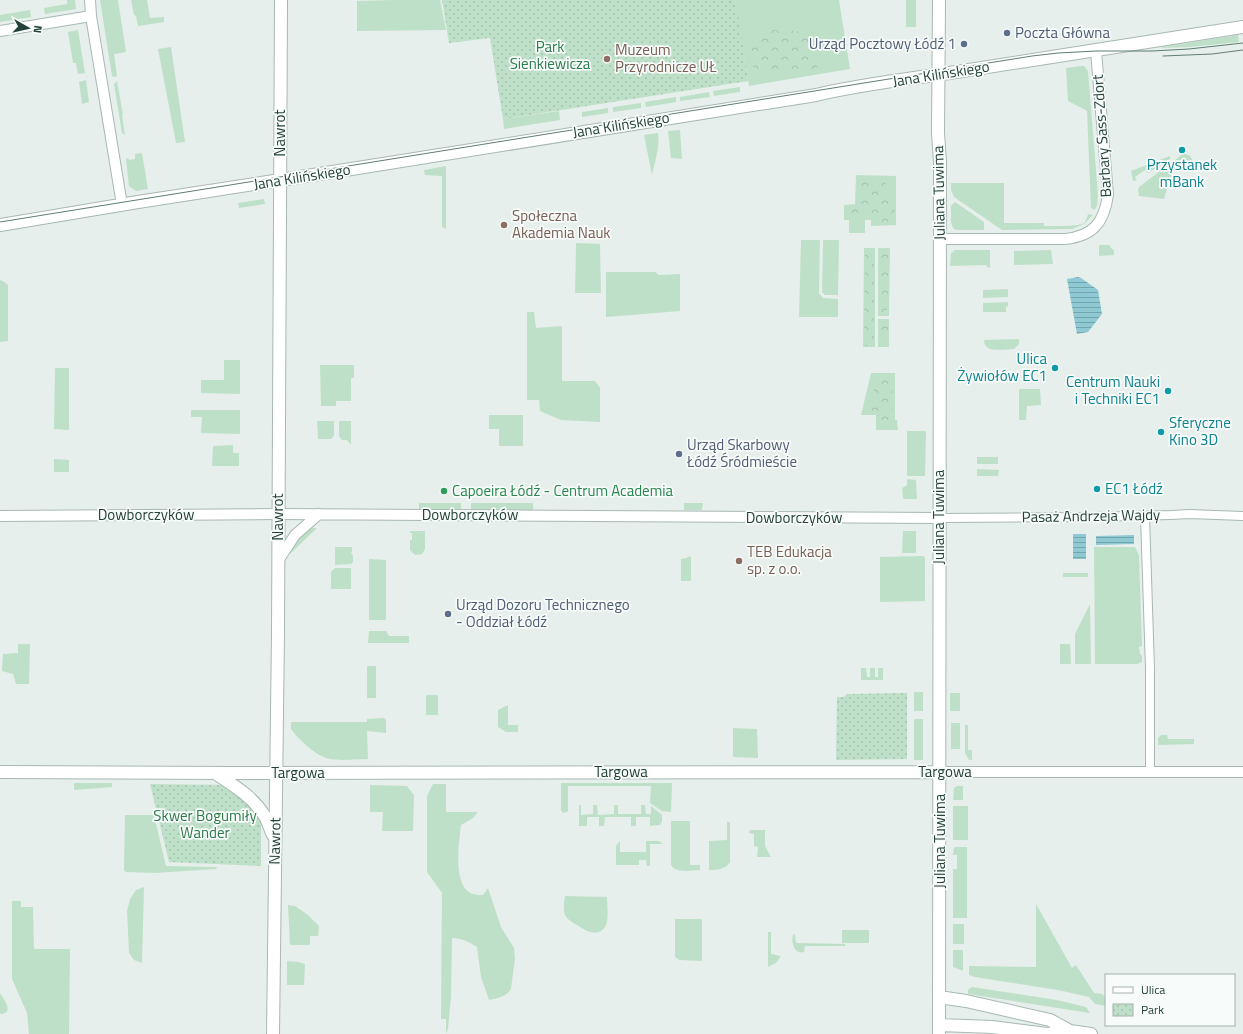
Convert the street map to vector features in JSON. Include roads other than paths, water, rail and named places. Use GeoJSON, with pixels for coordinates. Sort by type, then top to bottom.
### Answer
{"type":"FeatureCollection","features":[{"type":"Feature","properties":{"kind":"street"},"geometry":{"type":"LineString","coordinates":[[90,0],[91,16],[122,205]]}},
{"type":"Feature","properties":{"kind":"street","name":"Nawrot"},"geometry":{"type":"LineString","coordinates":[[273,1034],[277,773],[281,0]]}},
{"type":"Feature","properties":{"kind":"street","name":"Juliana Tuwima"},"geometry":{"type":"LineString","coordinates":[[939,0],[939,1029]]}},
{"type":"Feature","properties":{"kind":"street"},"geometry":{"type":"LineString","coordinates":[[0,31],[91,16]]}},
{"type":"Feature","properties":{"kind":"street","name":"Jana Kilińskiego"},"geometry":{"type":"LineString","coordinates":[[0,225],[816,95],[850,88],[1243,27]]}},
{"type":"Feature","properties":{"kind":"street","name":"Barbary Sass-Zdort"},"geometry":{"type":"LineString","coordinates":[[940,239],[1065,239],[1084,235],[1096,226],[1104,212],[1108,195],[1096,50]]}},
{"type":"Feature","properties":{"kind":"street"},"geometry":{"type":"LineString","coordinates":[[278,561],[295,535],[319,514]]}},
{"type":"Feature","properties":{"kind":"street","name":"Dowborczyków"},"geometry":{"type":"LineString","coordinates":[[0,516],[319,514],[939,518]]}},
{"type":"Feature","properties":{"kind":"street","name":"Pasaż Andrzeja Wajdy"},"geometry":{"type":"LineString","coordinates":[[939,518],[1145,516],[1189,514],[1243,516]]}},
{"type":"Feature","properties":{"kind":"street"},"geometry":{"type":"LineString","coordinates":[[1145,516],[1150,669],[1150,772]]}},
{"type":"Feature","properties":{"kind":"street","name":"Targowa"},"geometry":{"type":"LineString","coordinates":[[0,772],[1243,772]]}},
{"type":"Feature","properties":{"kind":"street"},"geometry":{"type":"LineString","coordinates":[[214,772],[237,787],[250,798],[264,816],[275,840]]}},
{"type":"Feature","properties":{"kind":"street"},"geometry":{"type":"LineString","coordinates":[[939,997],[966,1001],[1050,1020],[1070,1031]]}},
{"type":"Feature","properties":{"kind":"street"},"geometry":{"type":"LineString","coordinates":[[939,1029],[992,1027],[1047,1034],[1070,1031],[1091,1034]]}},
{"type":"Feature","properties":{"kind":"water"},"geometry":{"type":"Polygon","coordinates":[[[1078,277],[1098,290],[1102,314],[1088,332],[1077,334],[1067,279],[1078,277]]]}},
{"type":"Feature","properties":{"kind":"water"},"geometry":{"type":"Polygon","coordinates":[[[1073,534],[1086,534],[1086,559],[1073,559],[1073,534]]]}},
{"type":"Feature","properties":{"kind":"water"},"geometry":{"type":"Polygon","coordinates":[[[1134,535],[1134,544],[1096,545],[1096,536],[1134,535]]]}},
{"type":"Feature","properties":{"kind":"tram line"},"geometry":{"type":"LineString","coordinates":[[0,222],[1032,56],[1096,51],[1152,51],[1189,49],[1243,43]]}},
{"type":"Feature","properties":{"kind":"tram line"},"geometry":{"type":"LineString","coordinates":[[1163,56],[1212,54],[1243,50]]}},
{"type":"Feature","properties":{"kind":"place","name":"Poczta Główna"},"geometry":{"type":"Point","coordinates":[1007,33]}},
{"type":"Feature","properties":{"kind":"place","name":"Urząd Pocztowy Łódź 1"},"geometry":{"type":"Point","coordinates":[964,44]}},
{"type":"Feature","properties":{"kind":"place","name":"Muzeum Przyrodnicze UŁ"},"geometry":{"type":"Point","coordinates":[607,59]}},
{"type":"Feature","properties":{"kind":"place","name":"Przystanek mBank"},"geometry":{"type":"Point","coordinates":[1182,150]}},
{"type":"Feature","properties":{"kind":"place","name":"Społeczna Akademia Nauk"},"geometry":{"type":"Point","coordinates":[504,225]}},
{"type":"Feature","properties":{"kind":"place","name":"Ulica Żywiołów EC1"},"geometry":{"type":"Point","coordinates":[1055,368]}},
{"type":"Feature","properties":{"kind":"place","name":"Centrum Nauki i Techniki EC1"},"geometry":{"type":"Point","coordinates":[1168,391]}},
{"type":"Feature","properties":{"kind":"place","name":"Sferyczne Kino 3D"},"geometry":{"type":"Point","coordinates":[1161,432]}},
{"type":"Feature","properties":{"kind":"place","name":"Urząd Skarbowy Łódź Śródmieście"},"geometry":{"type":"Point","coordinates":[679,454]}},
{"type":"Feature","properties":{"kind":"place","name":"EC1 Łódź"},"geometry":{"type":"Point","coordinates":[1097,489]}},
{"type":"Feature","properties":{"kind":"place","name":"Capoeira Łódź - Centrum Academia"},"geometry":{"type":"Point","coordinates":[444,491]}},
{"type":"Feature","properties":{"kind":"place","name":"TEB Edukacja sp. z o.o."},"geometry":{"type":"Point","coordinates":[739,561]}},
{"type":"Feature","properties":{"kind":"place","name":"Urząd Dozoru Technicznego - Oddział Łódź"},"geometry":{"type":"Point","coordinates":[448,614]}},
{"type":"Feature","properties":{"kind":"park label","name":"Park Sienkiewicza"},"geometry":{"type":"Point","coordinates":[550,56]}},
{"type":"Feature","properties":{"kind":"park label","name":"Skwer Bogumiły Wander"},"geometry":{"type":"Point","coordinates":[205,824]}}]}
